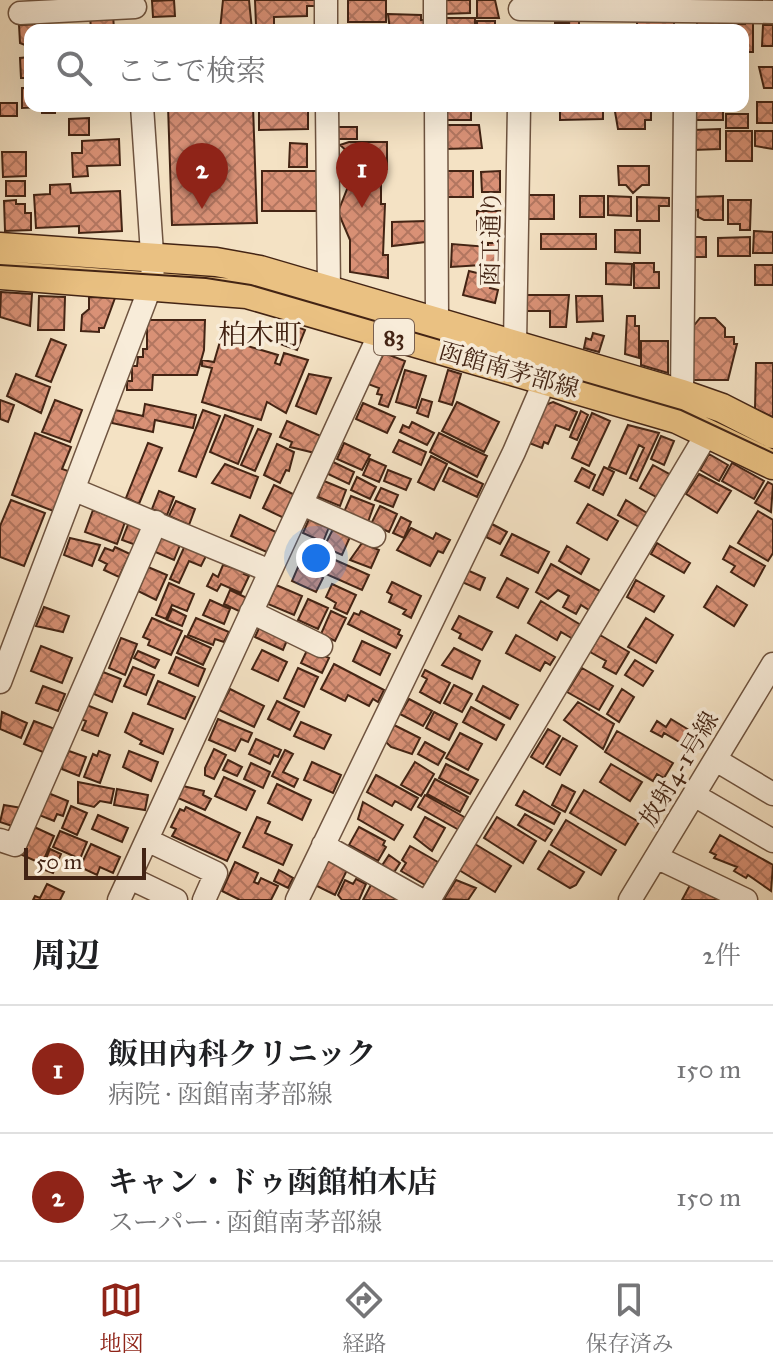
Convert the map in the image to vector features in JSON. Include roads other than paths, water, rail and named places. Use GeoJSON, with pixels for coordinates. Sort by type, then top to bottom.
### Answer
{"type":"FeatureCollection","features":[{"type":"Feature","properties":{"kind":"main road","name":"函館南茅部線"},"geometry":{"type":"LineString","coordinates":[[2,253],[151,271],[247,294],[380,333],[512,357],[682,394],[722,408],[773,434]]}},
{"type":"Feature","properties":{"kind":"main road","name":"函館南茅部線"},"geometry":{"type":"LineString","coordinates":[[0,275],[239,265],[437,322],[512,357],[542,380],[708,432],[773,465]]}},
{"type":"Feature","properties":{"kind":"street"},"geometry":{"type":"LineString","coordinates":[[326,0],[326,24]]}},
{"type":"Feature","properties":{"kind":"street"},"geometry":{"type":"LineString","coordinates":[[435,0],[435,24]]}},
{"type":"Feature","properties":{"kind":"street"},"geometry":{"type":"LineString","coordinates":[[20,13],[54,21],[135,4],[136,24]]}},
{"type":"Feature","properties":{"kind":"street"},"geometry":{"type":"LineString","coordinates":[[520,13],[773,12]]}},
{"type":"Feature","properties":{"kind":"street"},"geometry":{"type":"LineString","coordinates":[[0,682],[75,490],[151,271],[142,112]]}},
{"type":"Feature","properties":{"kind":"street"},"geometry":{"type":"LineString","coordinates":[[327,112],[329,291]]}},
{"type":"Feature","properties":{"kind":"street"},"geometry":{"type":"LineString","coordinates":[[436,112],[437,322]]}},
{"type":"Feature","properties":{"kind":"street","name":"函工通り"},"geometry":{"type":"LineString","coordinates":[[512,357],[519,112]]}},
{"type":"Feature","properties":{"kind":"street"},"geometry":{"type":"LineString","coordinates":[[682,394],[685,112]]}},
{"type":"Feature","properties":{"kind":"street"},"geometry":{"type":"LineString","coordinates":[[119,900],[380,333]]}},
{"type":"Feature","properties":{"kind":"street"},"geometry":{"type":"LineString","coordinates":[[297,900],[514,452],[542,380]]}},
{"type":"Feature","properties":{"kind":"street"},"geometry":{"type":"LineString","coordinates":[[429,900],[708,432]]}},
{"type":"Feature","properties":{"kind":"street"},"geometry":{"type":"LineString","coordinates":[[75,490],[270,571]]}},
{"type":"Feature","properties":{"kind":"street"},"geometry":{"type":"LineString","coordinates":[[302,504],[374,536]]}},
{"type":"Feature","properties":{"kind":"street"},"geometry":{"type":"LineString","coordinates":[[0,840],[15,845],[156,522]]}},
{"type":"Feature","properties":{"kind":"street"},"geometry":{"type":"LineString","coordinates":[[251,612],[321,646]]}},
{"type":"Feature","properties":{"kind":"street","name":"放射4-1号線"},"geometry":{"type":"LineString","coordinates":[[630,900],[773,664]]}},
{"type":"Feature","properties":{"kind":"street"},"geometry":{"type":"LineString","coordinates":[[716,760],[773,794]]}},
{"type":"Feature","properties":{"kind":"street"},"geometry":{"type":"LineString","coordinates":[[694,795],[773,841]]}},
{"type":"Feature","properties":{"kind":"street"},"geometry":{"type":"LineString","coordinates":[[147,840],[216,873],[204,900]]}},
{"type":"Feature","properties":{"kind":"street"},"geometry":{"type":"LineString","coordinates":[[323,845],[421,900]]}},
{"type":"Feature","properties":{"kind":"street"},"geometry":{"type":"LineString","coordinates":[[656,857],[746,900]]}},
{"type":"Feature","properties":{"kind":"street"},"geometry":{"type":"LineString","coordinates":[[130,878],[176,900]]}},
{"type":"Feature","properties":{"kind":"tram line"},"geometry":{"type":"LineString","coordinates":[[0,265],[206,278],[251,285],[681,410],[773,453]]}},
{"type":"Feature","properties":{"kind":"place","name":"飯田內科クリニック"},"geometry":{"type":"Point","coordinates":[362,208]}},
{"type":"Feature","properties":{"kind":"place","name":"キャン・ドゥ函館柏木店"},"geometry":{"type":"Point","coordinates":[202,209]}},
{"type":"Feature","properties":{"kind":"district","name":"柏木町"},"geometry":{"type":"Point","coordinates":[260,334]}}]}
